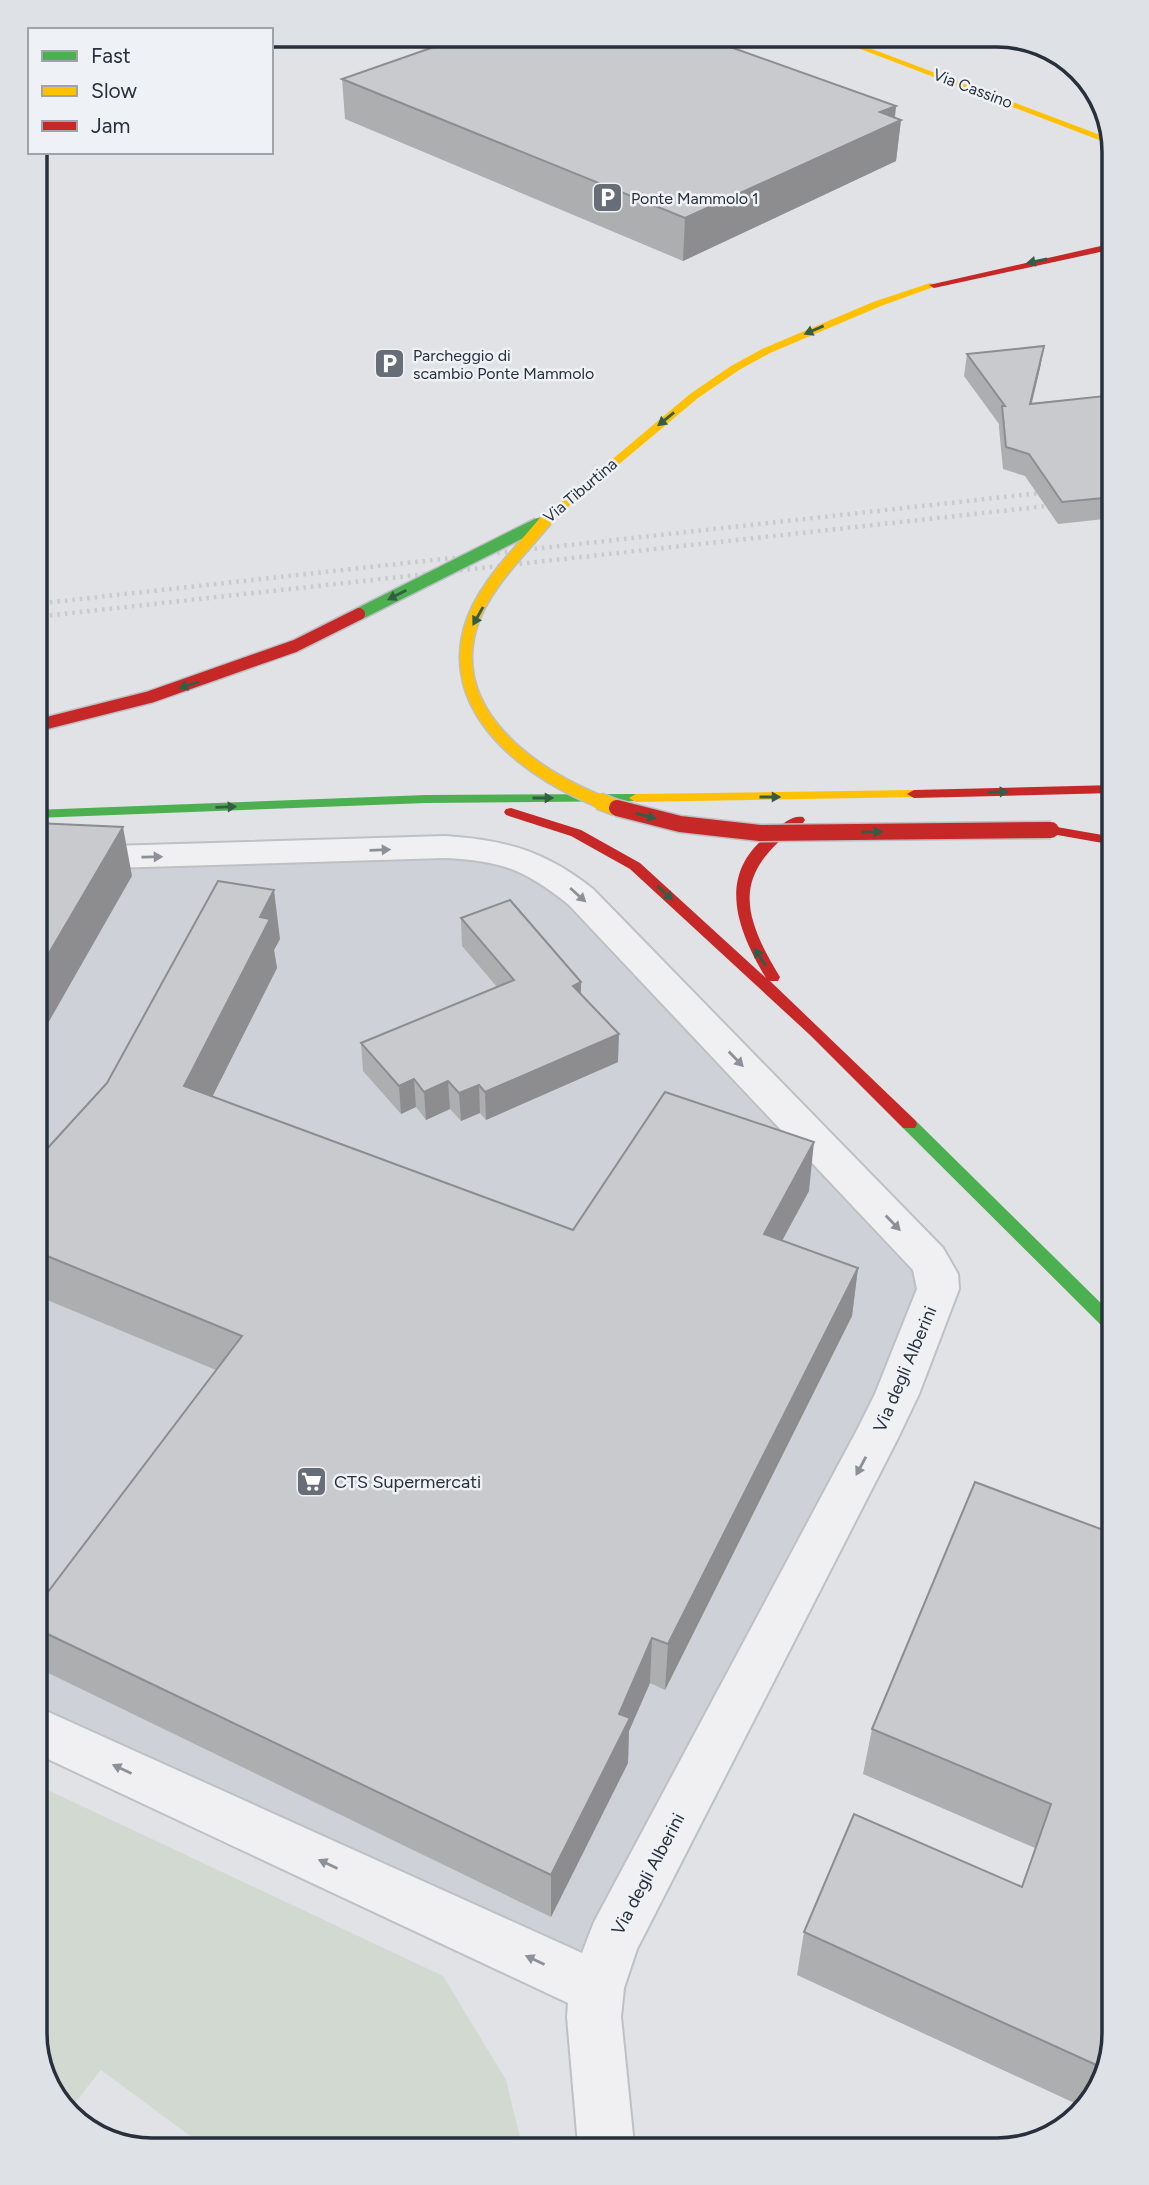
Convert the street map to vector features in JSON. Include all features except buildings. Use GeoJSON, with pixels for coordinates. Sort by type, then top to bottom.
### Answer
{"type":"FeatureCollection","features":[{"type":"Feature","properties":{"kind":"main road","name":"Via Cassino"},"geometry":{"type":"LineString","coordinates":[[860,47],[1101,138]]}},
{"type":"Feature","properties":{"kind":"main road","name":"Via Tiburtina"},"geometry":{"type":"LineString","coordinates":[[47,723],[150,697],[295,646],[546,520],[694,396],[750,359],[806,333],[905,294],[981,273],[1102,247]]}},
{"type":"Feature","properties":{"kind":"main road"},"geometry":{"type":"LineString","coordinates":[[546,520],[470,628],[466,658],[470,686],[488,723],[499,737],[533,766],[560,783],[627,811],[719,831],[760,833],[1102,829]]}},
{"type":"Feature","properties":{"kind":"main road"},"geometry":{"type":"LineString","coordinates":[[47,814],[426,799],[1102,789]]}},
{"type":"Feature","properties":{"kind":"main road"},"geometry":{"type":"LineString","coordinates":[[815,1031],[754,950],[744,927],[741,909],[748,869],[759,851],[782,828],[820,812],[904,794]]}},
{"type":"Feature","properties":{"kind":"main road"},"geometry":{"type":"LineString","coordinates":[[426,799],[543,819],[569,827],[608,846],[635,866],[815,1031],[1102,1314]]}},
{"type":"Feature","properties":{"kind":"main road"},"geometry":{"type":"LineString","coordinates":[[1051,830],[1102,839]]}},
{"type":"Feature","properties":{"kind":"street","name":"Via degli Alberini"},"geometry":{"type":"LineString","coordinates":[[49,859],[445,847],[483,849],[521,858],[552,873],[581,897],[928,1259],[937,1274],[938,1289],[910,1363],[876,1438],[613,1940],[597,1988],[594,2017],[605,2138]]}},
{"type":"Feature","properties":{"kind":"street"},"geometry":{"type":"LineString","coordinates":[[47,1735],[597,1988]]}},
{"type":"Feature","properties":{"kind":"shaded area"},"geometry":{"type":"Polygon","coordinates":[[[445,847],[537,864],[937,1274],[604,1963],[47,1734],[47,859],[445,847]]]}},
{"type":"Feature","properties":{"kind":"shaded area"},"geometry":{"type":"Polygon","coordinates":[[[47,1790],[443,1976],[506,2080],[520,2138],[193,2138],[101,2070],[75,2103],[61,2085],[49,2053],[47,1790]]]}},
{"type":"Feature","properties":{"kind":"railway"},"geometry":{"type":"LineString","coordinates":[[47,603],[1058,491]]}},
{"type":"Feature","properties":{"kind":"railway"},"geometry":{"type":"LineString","coordinates":[[47,616],[1065,504]]}},
{"type":"Feature","properties":{"kind":"traffic: fast"},"geometry":{"type":"LineString","coordinates":[[359,614],[538,524]]}},
{"type":"Feature","properties":{"kind":"traffic: fast"},"geometry":{"type":"LineString","coordinates":[[47,814],[426,799],[636,798]]}},
{"type":"Feature","properties":{"kind":"traffic: fast"},"geometry":{"type":"LineString","coordinates":[[909,1124],[1102,1315]]}},
{"type":"Feature","properties":{"kind":"traffic: slow"},"geometry":{"type":"LineString","coordinates":[[860,47],[1101,138]]}},
{"type":"Feature","properties":{"kind":"traffic: slow"},"geometry":{"type":"LineString","coordinates":[[546,520],[694,396],[735,368],[766,351],[877,304],[934,285]]}},
{"type":"Feature","properties":{"kind":"traffic: slow"},"geometry":{"type":"LineString","coordinates":[[546,520],[504,572],[476,614],[470,629],[465,661],[471,691],[485,719],[506,743],[532,765],[590,798],[617,808]]}},
{"type":"Feature","properties":{"kind":"traffic: slow"},"geometry":{"type":"LineString","coordinates":[[636,798],[914,794]]}},
{"type":"Feature","properties":{"kind":"traffic: jam"},"geometry":{"type":"LineString","coordinates":[[934,285],[1102,249]]}},
{"type":"Feature","properties":{"kind":"traffic: jam"},"geometry":{"type":"LineString","coordinates":[[47,723],[150,697],[295,646],[359,614]]}},
{"type":"Feature","properties":{"kind":"traffic: jam"},"geometry":{"type":"LineString","coordinates":[[914,794],[1102,789]]}},
{"type":"Feature","properties":{"kind":"traffic: jam"},"geometry":{"type":"LineString","coordinates":[[617,808],[680,824],[760,833],[1051,830]]}},
{"type":"Feature","properties":{"kind":"traffic: jam"},"geometry":{"type":"LineString","coordinates":[[511,812],[576,833],[635,866],[815,1031],[909,1124]]}},
{"type":"Feature","properties":{"kind":"traffic: jam"},"geometry":{"type":"LineString","coordinates":[[773,977],[749,932],[743,911],[742,891],[747,872],[758,854],[774,836],[798,820]]}},
{"type":"Feature","properties":{"kind":"traffic: jam"},"geometry":{"type":"LineString","coordinates":[[1051,830],[1102,839]]}},
{"type":"Feature","properties":{"kind":"place","name":"Ponte Mammolo 1"},"geometry":{"type":"Point","coordinates":[608,198]}},
{"type":"Feature","properties":{"kind":"place","name":"Parcheggio di scambio Ponte Mammolo"},"geometry":{"type":"Point","coordinates":[390,364]}},
{"type":"Feature","properties":{"kind":"place","name":"CTS Supermercati"},"geometry":{"type":"Point","coordinates":[311,1482]}}]}
